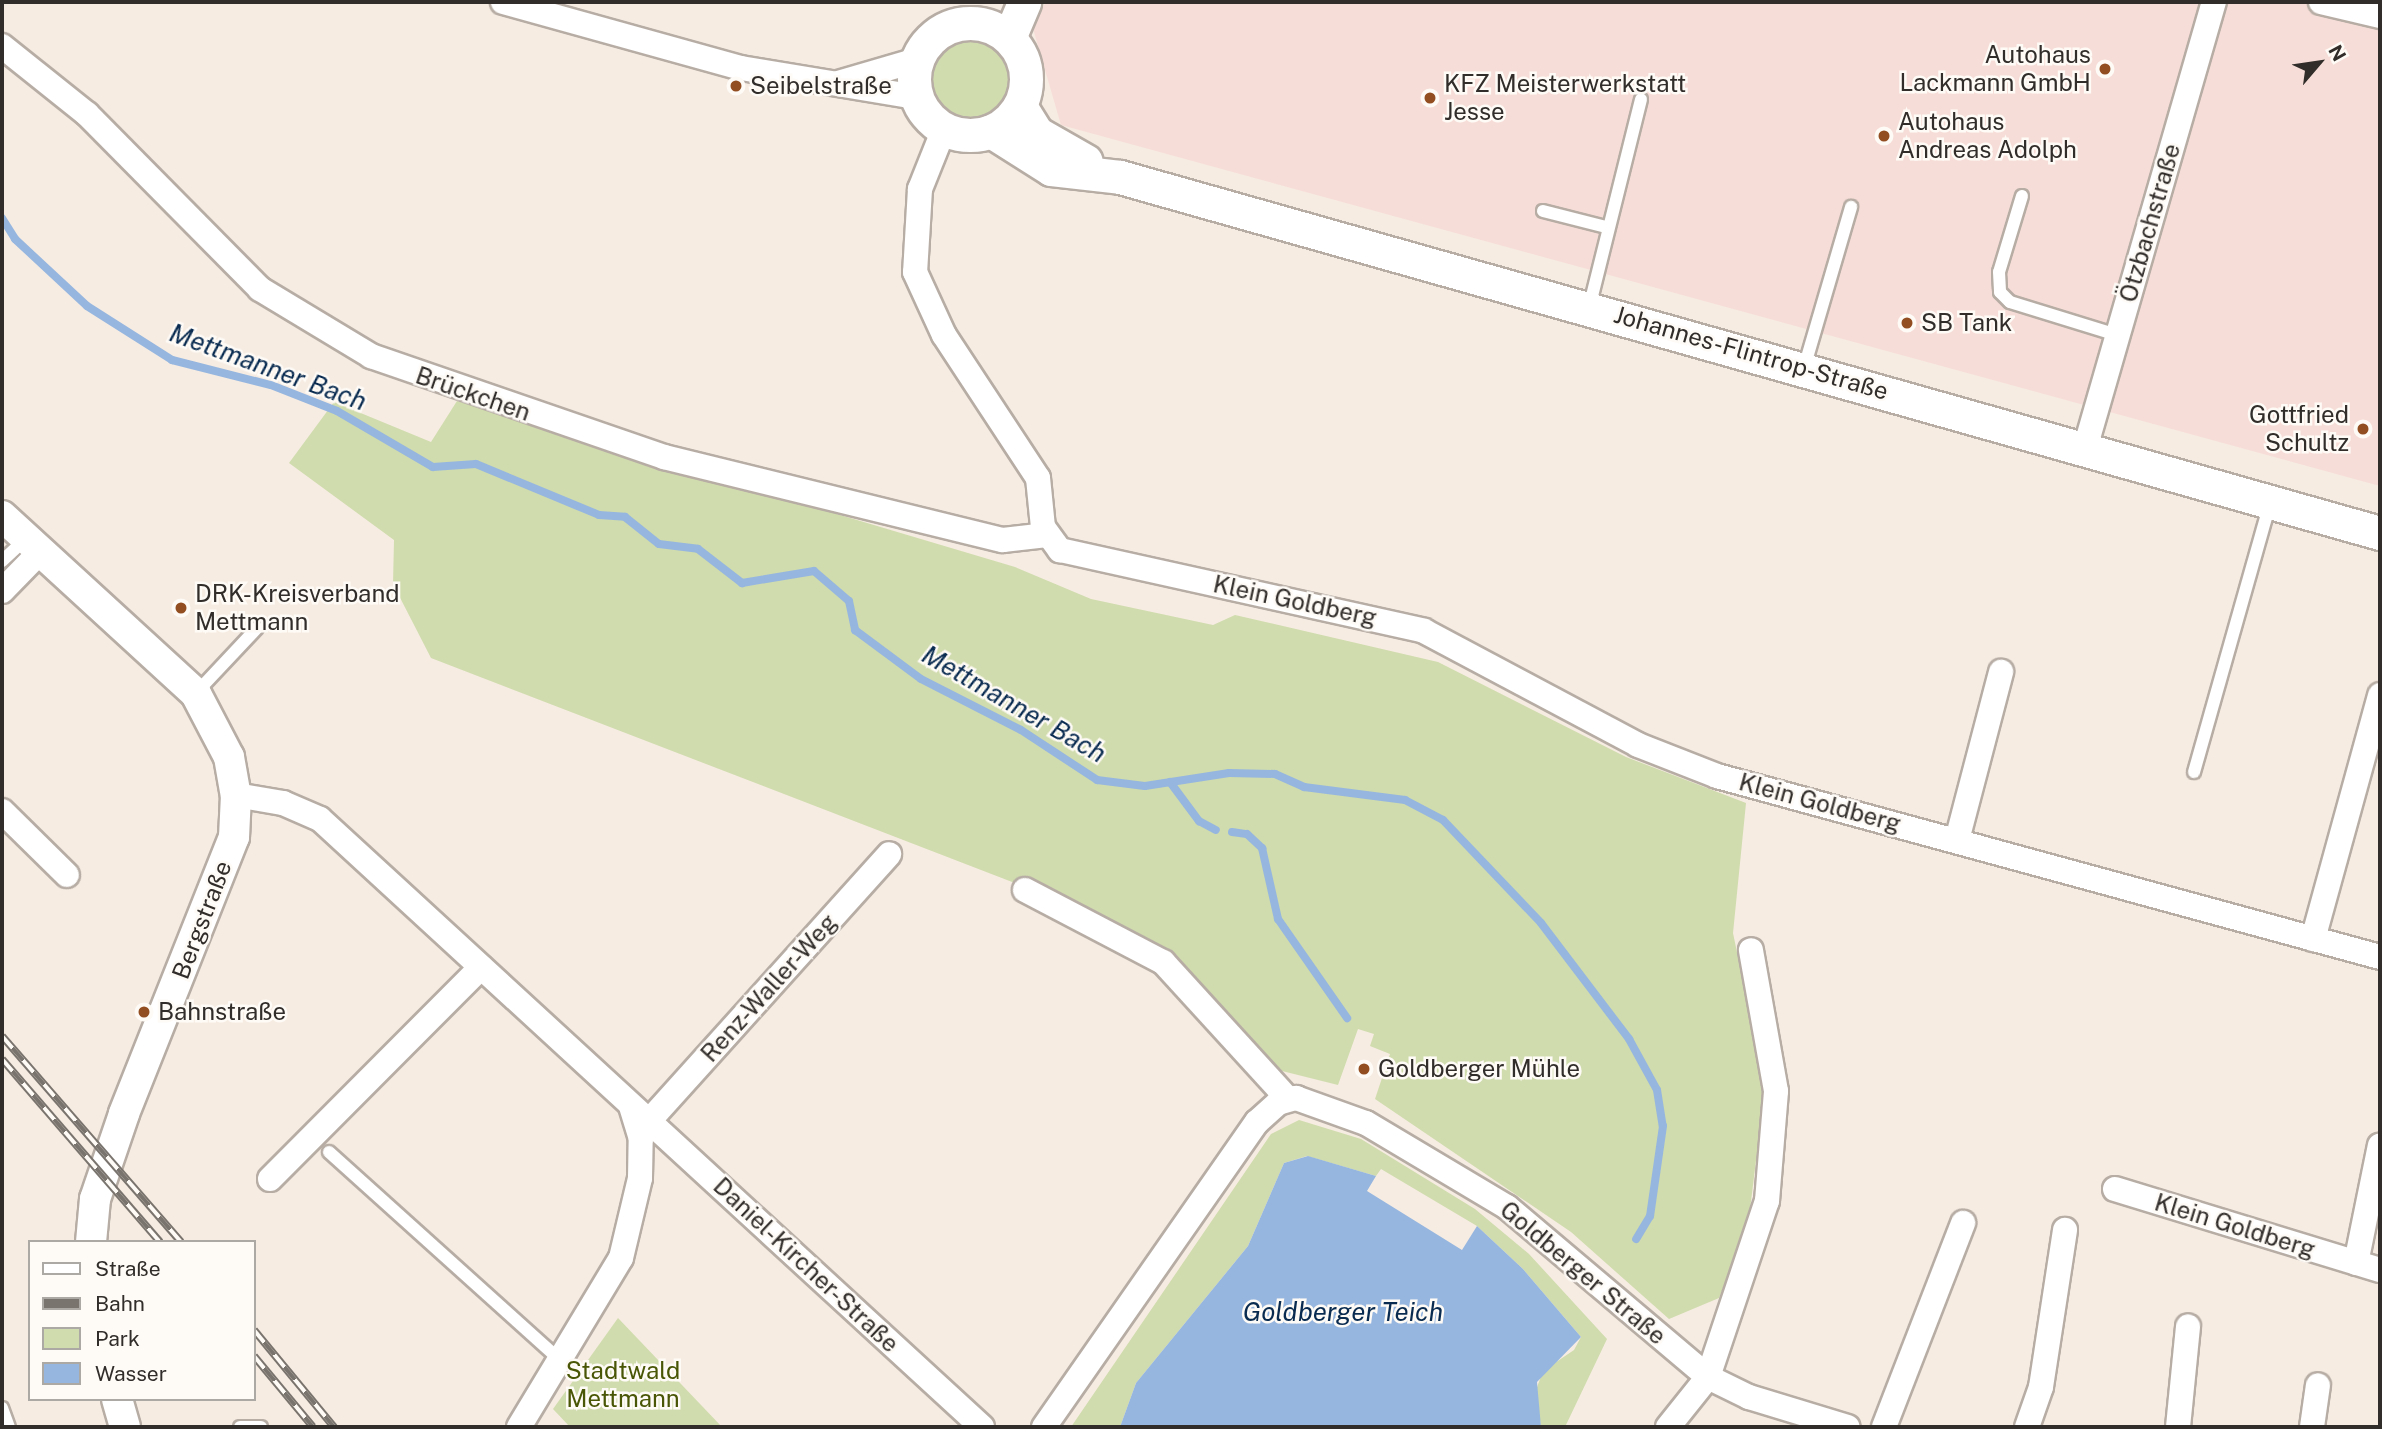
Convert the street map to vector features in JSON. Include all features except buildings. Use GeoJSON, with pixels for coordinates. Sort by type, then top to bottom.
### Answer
{"type":"FeatureCollection","features":[{"type":"Feature","properties":{"kind":"main road"},"geometry":{"type":"LineString","coordinates":[[1009,38],[1024,2]]}},
{"type":"Feature","properties":{"kind":"main road"},"geometry":{"type":"LineString","coordinates":[[984,13],[1009,38],[1026,79],[1020,106],[990,131],[966,135],[944,129],[917,97],[917,60],[947,28],[984,13]]}},
{"type":"Feature","properties":{"kind":"main road","name":"Johannes-Flintrop-Straße"},"geometry":{"type":"LineString","coordinates":[[1020,106],[1052,145],[1120,177]]}},
{"type":"Feature","properties":{"kind":"main road","name":"Johannes-Flintrop-Straße"},"geometry":{"type":"LineString","coordinates":[[990,131],[1051,169],[1120,177],[1804,369],[2086,445],[2380,533]]}},
{"type":"Feature","properties":{"kind":"street"},"geometry":{"type":"LineString","coordinates":[[503,2],[547,8],[741,68],[838,83],[881,96],[917,97]]}},
{"type":"Feature","properties":{"kind":"street","name":"Ötzbachstraße"},"geometry":{"type":"LineString","coordinates":[[2086,445],[2214,2]]}},
{"type":"Feature","properties":{"kind":"street"},"geometry":{"type":"LineString","coordinates":[[2321,2],[2380,16]]}},
{"type":"Feature","properties":{"kind":"street","name":"Brückchen"},"geometry":{"type":"LineString","coordinates":[[2,46],[87,114],[260,289],[371,356],[664,457],[1003,540],[1046,535]]}},
{"type":"Feature","properties":{"kind":"street"},"geometry":{"type":"LineString","coordinates":[[838,83],[917,60]]}},
{"type":"Feature","properties":{"kind":"street"},"geometry":{"type":"LineString","coordinates":[[944,129],[920,189],[915,272],[944,335],[1038,478],[1046,535]]}},
{"type":"Feature","properties":{"kind":"street"},"geometry":{"type":"LineString","coordinates":[[2,516],[196,694],[229,757],[236,795],[283,803],[320,819],[629,1104],[641,1139],[634,1216],[621,1258],[561,1362],[519,1427]]}},
{"type":"Feature","properties":{"kind":"street","name":"Klein Goldberg"},"geometry":{"type":"LineString","coordinates":[[1046,535],[1082,558],[1424,631],[1667,758],[2380,957]]}},
{"type":"Feature","properties":{"kind":"street"},"geometry":{"type":"LineString","coordinates":[[2,591],[33,546]]}},
{"type":"Feature","properties":{"kind":"street"},"geometry":{"type":"LineString","coordinates":[[1957,840],[2001,672]]}},
{"type":"Feature","properties":{"kind":"street"},"geometry":{"type":"LineString","coordinates":[[2313,939],[2380,695]]}},
{"type":"Feature","properties":{"kind":"street","name":"Bergstraße"},"geometry":{"type":"LineString","coordinates":[[91,1240],[95,1199],[124,1114],[234,837],[236,795]]}},
{"type":"Feature","properties":{"kind":"street"},"geometry":{"type":"LineString","coordinates":[[2,811],[68,875]]}},
{"type":"Feature","properties":{"kind":"street","name":"Renz-Waller-Weg"},"geometry":{"type":"LineString","coordinates":[[649,1121],[890,854]]}},
{"type":"Feature","properties":{"kind":"street"},"geometry":{"type":"LineString","coordinates":[[1025,890],[1163,962],[1288,1099],[1257,1122],[1044,1427]]}},
{"type":"Feature","properties":{"kind":"street"},"geometry":{"type":"LineString","coordinates":[[1668,1427],[1708,1377],[1759,1236],[1776,1133],[1772,1049],[1751,950]]}},
{"type":"Feature","properties":{"kind":"street"},"geometry":{"type":"LineString","coordinates":[[270,1180],[481,967]]}},
{"type":"Feature","properties":{"kind":"street","name":"Goldberger Straße"},"geometry":{"type":"LineString","coordinates":[[1288,1099],[1316,1102],[1366,1123],[1507,1207],[1708,1377],[1749,1397],[1848,1427]]}},
{"type":"Feature","properties":{"kind":"street","name":"Daniel-Kircher-Straße"},"geometry":{"type":"LineString","coordinates":[[629,1104],[982,1427]]}},
{"type":"Feature","properties":{"kind":"street"},"geometry":{"type":"LineString","coordinates":[[2356,1263],[2380,1145]]}},
{"type":"Feature","properties":{"kind":"street","name":"Klein Goldberg"},"geometry":{"type":"LineString","coordinates":[[2115,1189],[2380,1270]]}},
{"type":"Feature","properties":{"kind":"street"},"geometry":{"type":"LineString","coordinates":[[1884,1427],[1963,1223]]}},
{"type":"Feature","properties":{"kind":"street"},"geometry":{"type":"LineString","coordinates":[[2027,1427],[2041,1387],[2065,1230]]}},
{"type":"Feature","properties":{"kind":"street"},"geometry":{"type":"LineString","coordinates":[[2178,1427],[2188,1326]]}},
{"type":"Feature","properties":{"kind":"street"},"geometry":{"type":"LineString","coordinates":[[2312,1427],[2318,1385]]}},
{"type":"Feature","properties":{"kind":"street"},"geometry":{"type":"LineString","coordinates":[[118,1401],[125,1427]]}},
{"type":"Feature","properties":{"kind":"lane"},"geometry":{"type":"LineString","coordinates":[[1589,308],[1606,227],[1641,99]]}},
{"type":"Feature","properties":{"kind":"lane"},"geometry":{"type":"LineString","coordinates":[[2022,196],[1998,272],[2000,292],[2010,302],[2118,335]]}},
{"type":"Feature","properties":{"kind":"lane"},"geometry":{"type":"LineString","coordinates":[[1804,369],[1851,207]]}},
{"type":"Feature","properties":{"kind":"lane"},"geometry":{"type":"LineString","coordinates":[[1544,211],[1606,227]]}},
{"type":"Feature","properties":{"kind":"lane"},"geometry":{"type":"LineString","coordinates":[[2194,772],[2270,500]]}},
{"type":"Feature","properties":{"kind":"lane"},"geometry":{"type":"LineString","coordinates":[[2,561],[33,546]]}},
{"type":"Feature","properties":{"kind":"lane"},"geometry":{"type":"LineString","coordinates":[[196,694],[257,628]]}},
{"type":"Feature","properties":{"kind":"lane"},"geometry":{"type":"LineString","coordinates":[[329,1152],[561,1362]]}},
{"type":"Feature","properties":{"kind":"lane"},"geometry":{"type":"LineString","coordinates":[[2,1408],[9,1427]]}},
{"type":"Feature","properties":{"kind":"lane"},"geometry":{"type":"LineString","coordinates":[[240,1427],[261,1427]]}},
{"type":"Feature","properties":{"kind":"shaded area"},"geometry":{"type":"Polygon","coordinates":[[[1046,2],[2380,2],[2380,486],[1061,125],[1032,25],[1046,2]]]}},
{"type":"Feature","properties":{"kind":"green space"},"geometry":{"type":"Polygon","coordinates":[[[962,36],[978,36],[1001,48],[1010,62],[1013,79],[1010,96],[1001,110],[978,122],[962,122],[946,115],[934,103],[927,87],[927,71],[934,55],[946,43],[962,36]]]}},
{"type":"Feature","properties":{"kind":"green space"},"geometry":{"type":"Polygon","coordinates":[[[457,401],[1015,567],[1091,599],[1213,625],[1235,615],[1438,662],[1626,757],[1746,803],[1733,933],[1765,1087],[1748,1226],[1719,1298],[1669,1319],[1571,1232],[1375,1099],[1390,1054],[1370,1046],[1374,1034],[1358,1029],[1338,1085],[1274,1069],[1158,949],[1116,922],[431,658],[393,584],[394,540],[289,463],[334,402],[431,442],[457,401]]]}},
{"type":"Feature","properties":{"kind":"green space"},"geometry":{"type":"Polygon","coordinates":[[[1299,1120],[1361,1139],[1475,1209],[1529,1254],[1607,1339],[1565,1427],[1541,1427],[1536,1390],[1543,1371],[1574,1350],[1581,1337],[1523,1269],[1477,1226],[1381,1169],[1376,1176],[1307,1156],[1284,1163],[1248,1246],[1136,1383],[1120,1427],[1071,1427],[1271,1134],[1299,1120]]]}},
{"type":"Feature","properties":{"kind":"green space","name":"Stadtwald Mettmann"},"geometry":{"type":"Polygon","coordinates":[[[618,1318],[722,1427],[570,1427],[553,1409],[618,1318]]]}},
{"type":"Feature","properties":{"kind":"water","name":"Goldberger Teich"},"geometry":{"type":"Polygon","coordinates":[[[1308,1156],[1376,1176],[1367,1191],[1462,1250],[1477,1226],[1523,1269],[1581,1337],[1537,1382],[1541,1427],[1120,1427],[1136,1383],[1248,1246],[1284,1163],[1308,1156]]]}},
{"type":"Feature","properties":{"kind":"waterway","name":"Mettmanner Bach"},"geometry":{"type":"LineString","coordinates":[[2,218],[15,239],[87,306],[172,360],[271,385],[337,411],[433,467],[476,464],[599,515],[625,517],[659,544],[698,549],[742,583],[814,571],[849,601],[855,630],[921,679],[1021,730],[1097,780],[1145,786],[1229,773],[1275,774],[1304,787],[1405,800],[1443,820],[1541,923],[1629,1039],[1657,1090],[1663,1126],[1650,1216],[1636,1239]]}},
{"type":"Feature","properties":{"kind":"waterway"},"geometry":{"type":"LineString","coordinates":[[1170,782],[1199,821],[1216,830]]}},
{"type":"Feature","properties":{"kind":"waterway"},"geometry":{"type":"LineString","coordinates":[[1232,832],[1247,834],[1262,848],[1278,919],[1347,1018]]}},
{"type":"Feature","properties":{"kind":"railway"},"geometry":{"type":"LineString","coordinates":[[2,1036],[179,1240]]}},
{"type":"Feature","properties":{"kind":"railway"},"geometry":{"type":"LineString","coordinates":[[2,1059],[158,1240]]}},
{"type":"Feature","properties":{"kind":"railway"},"geometry":{"type":"LineString","coordinates":[[256,1332],[334,1427]]}},
{"type":"Feature","properties":{"kind":"railway"},"geometry":{"type":"LineString","coordinates":[[256,1358],[313,1427]]}},
{"type":"Feature","properties":{"kind":"place","name":"Autohaus Lackmann GmbH"},"geometry":{"type":"Point","coordinates":[2105,69]}},
{"type":"Feature","properties":{"kind":"place","name":"Seibelstraße"},"geometry":{"type":"Point","coordinates":[736,86]}},
{"type":"Feature","properties":{"kind":"place","name":"KFZ Meisterwerkstatt Jesse"},"geometry":{"type":"Point","coordinates":[1430,98]}},
{"type":"Feature","properties":{"kind":"place","name":"Autohaus Andreas Adolph"},"geometry":{"type":"Point","coordinates":[1884,136]}},
{"type":"Feature","properties":{"kind":"place","name":"SB Tank"},"geometry":{"type":"Point","coordinates":[1907,323]}},
{"type":"Feature","properties":{"kind":"place","name":"Gottfried Schultz"},"geometry":{"type":"Point","coordinates":[2363,429]}},
{"type":"Feature","properties":{"kind":"place","name":"DRK-Kreisverband Mettmann"},"geometry":{"type":"Point","coordinates":[181,608]}},
{"type":"Feature","properties":{"kind":"place","name":"Bahnstraße"},"geometry":{"type":"Point","coordinates":[144,1012]}},
{"type":"Feature","properties":{"kind":"place","name":"Goldberger Mühle"},"geometry":{"type":"Point","coordinates":[1364,1069]}}]}
